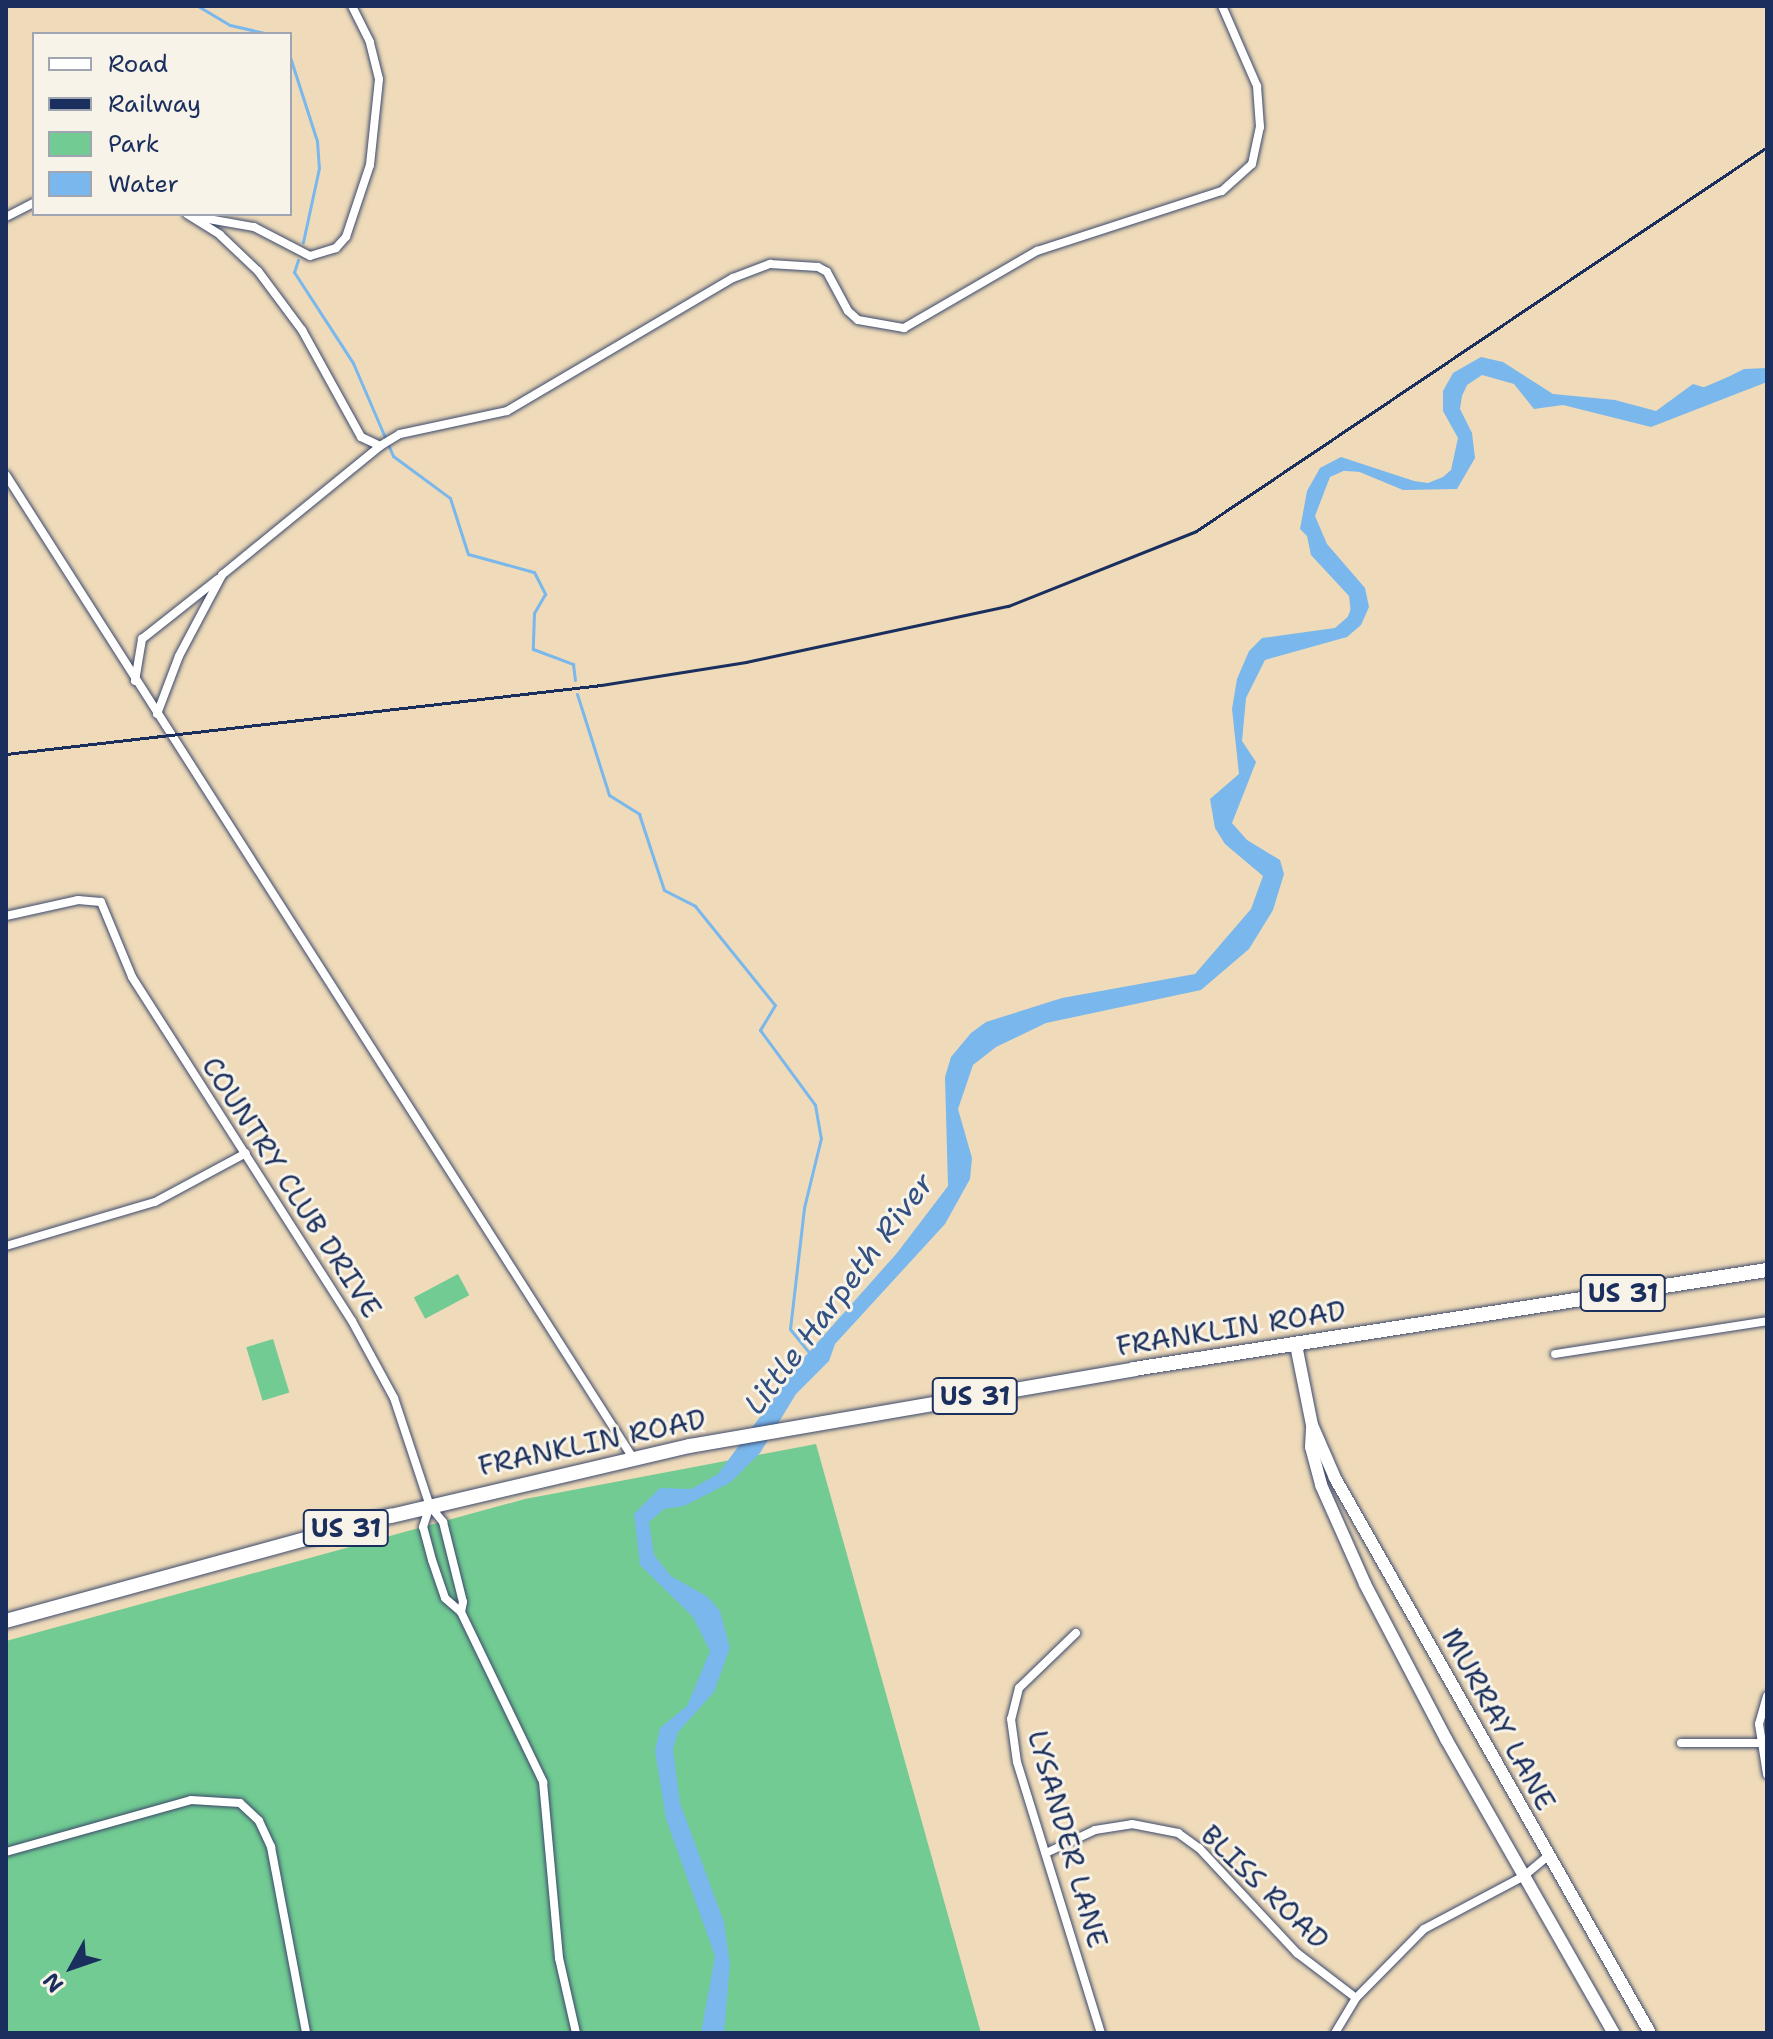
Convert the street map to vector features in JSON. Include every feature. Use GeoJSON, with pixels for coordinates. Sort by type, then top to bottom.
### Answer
{"type":"FeatureCollection","features":[{"type":"Feature","properties":{"kind":"main road","name":"FRANKLIN ROAD"},"geometry":{"type":"LineString","coordinates":[[6,1621],[430,1506],[690,1446],[1767,1270]]}},
{"type":"Feature","properties":{"kind":"main road","name":"MURRAY LANE"},"geometry":{"type":"LineString","coordinates":[[1296,1345],[1312,1425],[1335,1478],[1650,2033]]}},
{"type":"Feature","properties":{"kind":"main road","name":"MURRAY LANE"},"geometry":{"type":"LineString","coordinates":[[1312,1425],[1311,1447],[1337,1526],[1446,1739],[1614,2033]]}},
{"type":"Feature","properties":{"kind":"street"},"geometry":{"type":"LineString","coordinates":[[195,216],[254,227],[310,256],[336,248],[346,237],[370,165],[379,79],[370,42],[352,6]]}},
{"type":"Feature","properties":{"kind":"street"},"geometry":{"type":"LineString","coordinates":[[135,682],[142,639],[380,446],[400,434],[507,411],[733,278],[770,264],[818,267],[827,272],[848,311],[858,320],[904,328],[1037,251],[1222,191],[1252,164],[1260,127],[1257,86],[1222,6]]}},
{"type":"Feature","properties":{"kind":"street"},"geometry":{"type":"LineString","coordinates":[[6,217],[32,204]]}},
{"type":"Feature","properties":{"kind":"street"},"geometry":{"type":"LineString","coordinates":[[191,216],[258,271],[302,330],[361,437],[380,446]]}},
{"type":"Feature","properties":{"kind":"street"},"geometry":{"type":"LineString","coordinates":[[6,475],[135,682],[633,1458]]}},
{"type":"Feature","properties":{"kind":"street"},"geometry":{"type":"LineString","coordinates":[[157,714],[179,656],[222,575]]}},
{"type":"Feature","properties":{"kind":"street","name":"COUNTRY CLUB DRIVE"},"geometry":{"type":"LineString","coordinates":[[6,916],[98,900],[132,977],[372,1355],[402,1417],[430,1506],[443,1522],[463,1602],[461,1612]]}},
{"type":"Feature","properties":{"kind":"street"},"geometry":{"type":"LineString","coordinates":[[6,1246],[155,1202],[246,1153]]}},
{"type":"Feature","properties":{"kind":"street"},"geometry":{"type":"LineString","coordinates":[[1555,1354],[1767,1321]]}},
{"type":"Feature","properties":{"kind":"street","name":"COUNTRY CLUB DRIVE"},"geometry":{"type":"LineString","coordinates":[[430,1506],[423,1527],[445,1598],[461,1612],[543,1782],[559,1958],[576,2033]]}},
{"type":"Feature","properties":{"kind":"street","name":"LYSANDER LANE"},"geometry":{"type":"LineString","coordinates":[[1076,1633],[1019,1688],[1011,1719],[1017,1762],[1101,2033]]}},
{"type":"Feature","properties":{"kind":"street"},"geometry":{"type":"LineString","coordinates":[[1767,1696],[1759,1724],[1767,1774]]}},
{"type":"Feature","properties":{"kind":"street"},"geometry":{"type":"LineString","coordinates":[[1681,1743],[1761,1743]]}},
{"type":"Feature","properties":{"kind":"street"},"geometry":{"type":"LineString","coordinates":[[6,1852],[191,1800],[240,1803],[259,1821],[271,1847],[306,2033]]}},
{"type":"Feature","properties":{"kind":"street","name":"BLISS ROAD"},"geometry":{"type":"LineString","coordinates":[[1046,1853],[1095,1830],[1132,1824],[1178,1833],[1199,1848],[1297,1953],[1356,1998]]}},
{"type":"Feature","properties":{"kind":"street"},"geometry":{"type":"LineString","coordinates":[[1335,2033],[1356,1998],[1424,1929],[1524,1876],[1548,1856]]}},
{"type":"Feature","properties":{"kind":"green space"},"geometry":{"type":"Polygon","coordinates":[[[458,1274],[469,1295],[425,1319],[414,1297],[458,1274]]]}},
{"type":"Feature","properties":{"kind":"green space"},"geometry":{"type":"Polygon","coordinates":[[[273,1339],[289,1393],[263,1401],[246,1347],[273,1339]]]}},
{"type":"Feature","properties":{"kind":"green space"},"geometry":{"type":"Polygon","coordinates":[[[816,1444],[981,2033],[6,2033],[6,1641],[525,1499],[816,1444]]]}},
{"type":"Feature","properties":{"kind":"water"},"geometry":{"type":"Polygon","coordinates":[[[1481,357],[1503,362],[1553,394],[1615,400],[1656,411],[1693,384],[1706,388],[1744,369],[1767,368],[1767,382],[1651,427],[1563,405],[1534,409],[1514,384],[1482,375],[1467,385],[1462,396],[1460,409],[1472,433],[1475,458],[1457,489],[1403,490],[1350,468],[1330,477],[1315,516],[1327,544],[1365,588],[1369,607],[1361,625],[1347,637],[1265,660],[1246,698],[1242,741],[1256,762],[1232,823],[1247,840],[1280,860],[1284,874],[1273,910],[1249,949],[1201,990],[1046,1023],[996,1047],[973,1065],[958,1109],[972,1158],[970,1179],[945,1224],[835,1344],[829,1361],[796,1394],[760,1453],[731,1482],[684,1506],[664,1509],[649,1522],[654,1555],[671,1576],[708,1597],[720,1611],[730,1648],[714,1692],[678,1732],[673,1749],[680,1803],[724,1922],[730,1964],[724,2033],[701,2033],[715,1956],[666,1819],[655,1751],[660,1728],[687,1706],[710,1651],[693,1617],[640,1565],[634,1514],[660,1488],[691,1489],[718,1474],[802,1360],[897,1253],[948,1186],[945,1077],[951,1057],[971,1033],[986,1022],[1062,998],[1195,974],[1251,909],[1263,876],[1225,844],[1215,828],[1210,799],[1239,774],[1232,709],[1237,679],[1249,651],[1262,638],[1335,628],[1351,614],[1349,596],[1311,555],[1307,536],[1300,529],[1307,491],[1320,468],[1341,457],[1414,481],[1428,483],[1443,477],[1451,470],[1458,438],[1443,411],[1443,391],[1453,373],[1481,357]]]}},
{"type":"Feature","properties":{"kind":"waterway"},"geometry":{"type":"LineString","coordinates":[[198,6],[230,25],[260,32]]}},
{"type":"Feature","properties":{"kind":"waterway"},"geometry":{"type":"LineString","coordinates":[[292,63],[317,141],[319,168],[303,242]]}},
{"type":"Feature","properties":{"kind":"waterway"},"geometry":{"type":"LineString","coordinates":[[298,260],[294,272],[353,363],[393,456],[450,498],[468,554],[534,572],[545,594],[534,613],[533,649],[573,664],[575,680]]}},
{"type":"Feature","properties":{"kind":"waterway","name":"Little Harpeth River"},"geometry":{"type":"LineString","coordinates":[[1702,389],[1728,378]]}},
{"type":"Feature","properties":{"kind":"waterway","name":"Little Harpeth River"},"geometry":{"type":"LineString","coordinates":[[1345,469],[1362,470]]}},
{"type":"Feature","properties":{"kind":"waterway","name":"Little Harpeth River"},"geometry":{"type":"LineString","coordinates":[[1347,621],[1353,606]]}},
{"type":"Feature","properties":{"kind":"waterway"},"geometry":{"type":"LineString","coordinates":[[577,694],[609,795],[639,814],[664,890],[695,906],[775,1005],[760,1030],[815,1105],[821,1138],[804,1208],[790,1329],[810,1354]]}},
{"type":"Feature","properties":{"kind":"railway"},"geometry":{"type":"LineString","coordinates":[[6,754],[601,685],[746,662],[1008,606],[1196,531],[1767,147]]}}]}
